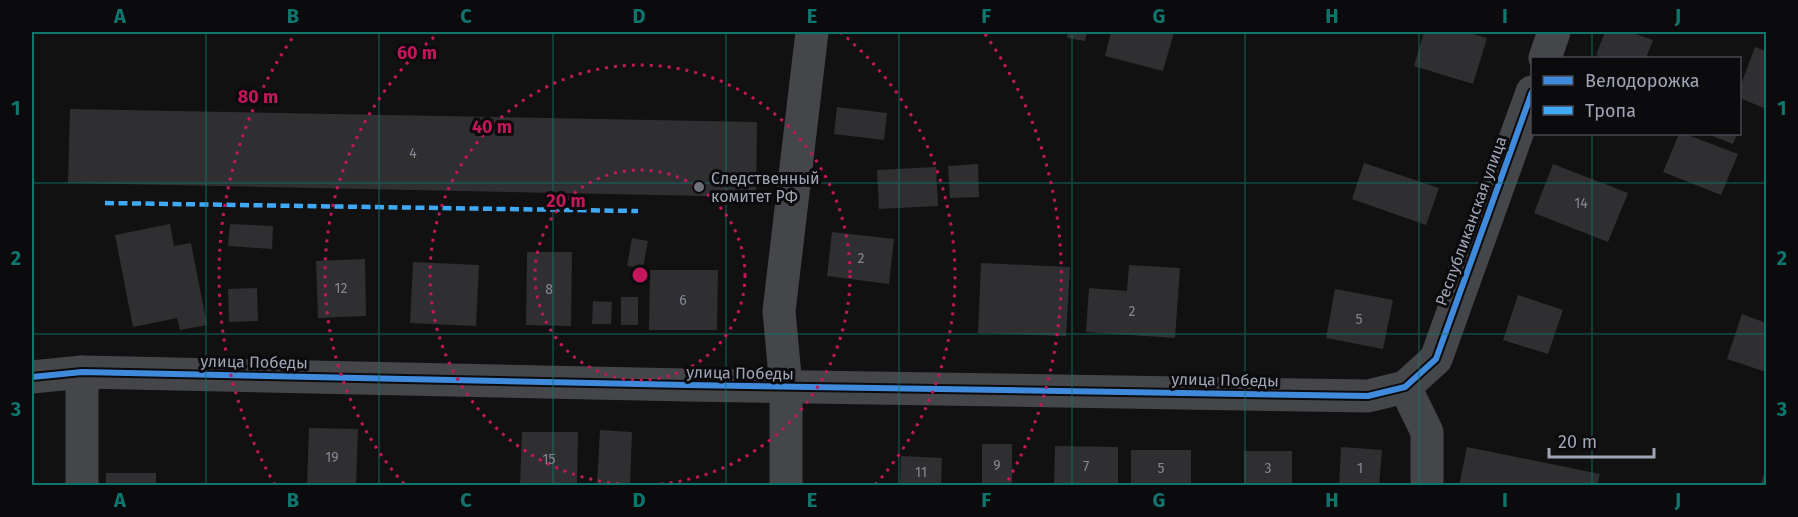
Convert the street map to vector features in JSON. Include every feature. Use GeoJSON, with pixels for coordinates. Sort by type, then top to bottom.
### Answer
{"type":"FeatureCollection","features":[{"type":"Feature","properties":{"kind":"street"},"geometry":{"type":"LineString","coordinates":[[786,486],[786,387],[778,311],[812,32]]}},
{"type":"Feature","properties":{"kind":"street"},"geometry":{"type":"LineString","coordinates":[[1545,57],[1554,32]]}},
{"type":"Feature","properties":{"kind":"street","name":"Республиканская улица"},"geometry":{"type":"LineString","coordinates":[[1436,359],[1531,98]]}},
{"type":"Feature","properties":{"kind":"street","name":"улица Победы"},"geometry":{"type":"LineString","coordinates":[[32,377],[82,372],[786,387],[1368,396],[1405,387],[1436,359]]}},
{"type":"Feature","properties":{"kind":"street"},"geometry":{"type":"LineString","coordinates":[[82,372],[82,486]]}},
{"type":"Feature","properties":{"kind":"street"},"geometry":{"type":"LineString","coordinates":[[1405,387],[1427,432],[1427,486]]}},
{"type":"Feature","properties":{"kind":"building"},"geometry":{"type":"Polygon","coordinates":[[[1068,32],[1087,32],[1085,41],[1067,38],[1068,32]]]}},
{"type":"Feature","properties":{"kind":"building"},"geometry":{"type":"Polygon","coordinates":[[[1111,32],[1174,32],[1163,71],[1105,56],[1111,32]]]}},
{"type":"Feature","properties":{"kind":"building"},"geometry":{"type":"Polygon","coordinates":[[[1424,32],[1466,32],[1487,38],[1473,84],[1414,66],[1424,32]]]}},
{"type":"Feature","properties":{"kind":"building"},"geometry":{"type":"Polygon","coordinates":[[[1605,32],[1630,32],[1653,40],[1646,57],[1596,55],[1605,32]]]}},
{"type":"Feature","properties":{"kind":"building"},"geometry":{"type":"Polygon","coordinates":[[[1755,47],[1766,51],[1766,109],[1741,98],[1741,84],[1755,47]]]}},
{"type":"Feature","properties":{"kind":"building"},"geometry":{"type":"Polygon","coordinates":[[[837,107],[887,113],[884,140],[834,134],[837,107]]]}},
{"type":"Feature","properties":{"kind":"building"},"geometry":{"type":"Polygon","coordinates":[[[70,109],[757,122],[756,197],[68,183],[70,109]]]}},
{"type":"Feature","properties":{"kind":"building"},"geometry":{"type":"Polygon","coordinates":[[[1679,135],[1688,135],[1738,154],[1721,195],[1663,172],[1679,135]]]}},
{"type":"Feature","properties":{"kind":"building"},"geometry":{"type":"Polygon","coordinates":[[[1710,135],[1737,135],[1733,144],[1710,135]]]}},
{"type":"Feature","properties":{"kind":"building"},"geometry":{"type":"Polygon","coordinates":[[[1364,163],[1439,188],[1426,225],[1352,199],[1364,163]]]}},
{"type":"Feature","properties":{"kind":"building"},"geometry":{"type":"Polygon","coordinates":[[[978,164],[979,197],[950,198],[948,166],[978,164]]]}},
{"type":"Feature","properties":{"kind":"building"},"geometry":{"type":"Polygon","coordinates":[[[1553,164],[1628,193],[1608,242],[1534,213],[1553,164]]]}},
{"type":"Feature","properties":{"kind":"building"},"geometry":{"type":"Polygon","coordinates":[[[936,167],[938,206],[879,209],[877,170],[936,167]]]}},
{"type":"Feature","properties":{"kind":"building"},"geometry":{"type":"Polygon","coordinates":[[[170,224],[174,246],[191,243],[207,325],[180,330],[177,318],[133,327],[115,235],[170,224]]]}},
{"type":"Feature","properties":{"kind":"building"},"geometry":{"type":"Polygon","coordinates":[[[230,224],[273,226],[272,249],[228,246],[230,224]]]}},
{"type":"Feature","properties":{"kind":"building"},"geometry":{"type":"Polygon","coordinates":[[[832,232],[894,239],[889,284],[827,276],[832,232]]]}},
{"type":"Feature","properties":{"kind":"building"},"geometry":{"type":"Polygon","coordinates":[[[632,238],[648,241],[643,268],[627,266],[632,238]]]}},
{"type":"Feature","properties":{"kind":"building"},"geometry":{"type":"Polygon","coordinates":[[[527,252],[572,252],[571,326],[526,325],[527,252]]]}},
{"type":"Feature","properties":{"kind":"building"},"geometry":{"type":"Polygon","coordinates":[[[365,259],[366,316],[318,318],[316,261],[365,259]]]}},
{"type":"Feature","properties":{"kind":"building"},"geometry":{"type":"Polygon","coordinates":[[[413,262],[479,265],[476,326],[410,323],[413,262]]]}},
{"type":"Feature","properties":{"kind":"building"},"geometry":{"type":"Polygon","coordinates":[[[981,263],[1070,267],[1066,336],[978,333],[981,263]]]}},
{"type":"Feature","properties":{"kind":"building"},"geometry":{"type":"Polygon","coordinates":[[[1129,265],[1180,268],[1175,338],[1086,332],[1089,288],[1127,291],[1129,265]]]}},
{"type":"Feature","properties":{"kind":"building"},"geometry":{"type":"Polygon","coordinates":[[[650,270],[718,270],[717,330],[649,330],[650,270]]]}},
{"type":"Feature","properties":{"kind":"building"},"geometry":{"type":"Polygon","coordinates":[[[257,288],[258,321],[229,322],[228,289],[257,288]]]}},
{"type":"Feature","properties":{"kind":"building"},"geometry":{"type":"Polygon","coordinates":[[[1335,289],[1393,300],[1383,349],[1326,338],[1335,289]]]}},
{"type":"Feature","properties":{"kind":"building"},"geometry":{"type":"Polygon","coordinates":[[[1518,295],[1563,310],[1548,354],[1503,340],[1518,295]]]}},
{"type":"Feature","properties":{"kind":"building"},"geometry":{"type":"Polygon","coordinates":[[[621,297],[638,297],[638,325],[621,325],[621,297]]]}},
{"type":"Feature","properties":{"kind":"building"},"geometry":{"type":"Polygon","coordinates":[[[593,301],[612,302],[611,324],[592,324],[593,301]]]}},
{"type":"Feature","properties":{"kind":"building"},"geometry":{"type":"Polygon","coordinates":[[[1742,314],[1766,323],[1766,372],[1727,359],[1742,314]]]}},
{"type":"Feature","properties":{"kind":"building"},"geometry":{"type":"Polygon","coordinates":[[[309,428],[358,429],[356,486],[307,486],[309,428]]]}},
{"type":"Feature","properties":{"kind":"building"},"geometry":{"type":"Polygon","coordinates":[[[600,430],[632,432],[630,486],[597,484],[600,430]]]}},
{"type":"Feature","properties":{"kind":"building"},"geometry":{"type":"Polygon","coordinates":[[[522,432],[578,432],[577,486],[520,486],[522,432]]]}},
{"type":"Feature","properties":{"kind":"building"},"geometry":{"type":"Polygon","coordinates":[[[982,444],[1012,444],[1012,486],[982,486],[982,444]]]}},
{"type":"Feature","properties":{"kind":"building"},"geometry":{"type":"Polygon","coordinates":[[[1055,446],[1118,447],[1118,486],[1054,486],[1055,446]]]}},
{"type":"Feature","properties":{"kind":"building"},"geometry":{"type":"Polygon","coordinates":[[[1341,447],[1382,450],[1379,486],[1339,486],[1341,447]]]}},
{"type":"Feature","properties":{"kind":"building"},"geometry":{"type":"Polygon","coordinates":[[[1467,447],[1600,474],[1597,486],[1459,486],[1467,447]]]}},
{"type":"Feature","properties":{"kind":"building"},"geometry":{"type":"Polygon","coordinates":[[[1131,450],[1191,450],[1191,486],[1131,486],[1131,450]]]}},
{"type":"Feature","properties":{"kind":"building"},"geometry":{"type":"Polygon","coordinates":[[[1244,451],[1292,451],[1292,486],[1244,486],[1244,451]]]}},
{"type":"Feature","properties":{"kind":"building"},"geometry":{"type":"Polygon","coordinates":[[[901,456],[942,458],[941,486],[900,486],[901,456]]]}},
{"type":"Feature","properties":{"kind":"building"},"geometry":{"type":"Polygon","coordinates":[[[1766,468],[1766,486],[1760,486],[1766,468]]]}},
{"type":"Feature","properties":{"kind":"building"},"geometry":{"type":"Polygon","coordinates":[[[106,473],[156,473],[156,486],[106,486],[106,473]]]}},
{"type":"Feature","properties":{"kind":"marked path"},"geometry":{"type":"LineString","coordinates":[[105,203],[638,211]]}},
{"type":"Feature","properties":{"kind":"cycle path"},"geometry":{"type":"LineString","coordinates":[[32,377],[82,372],[1368,396],[1405,387],[1436,359],[1531,95]]}},
{"type":"Feature","properties":{"kind":"place","name":"Следственный комитет РФ"},"geometry":{"type":"Point","coordinates":[699,187]}}]}
